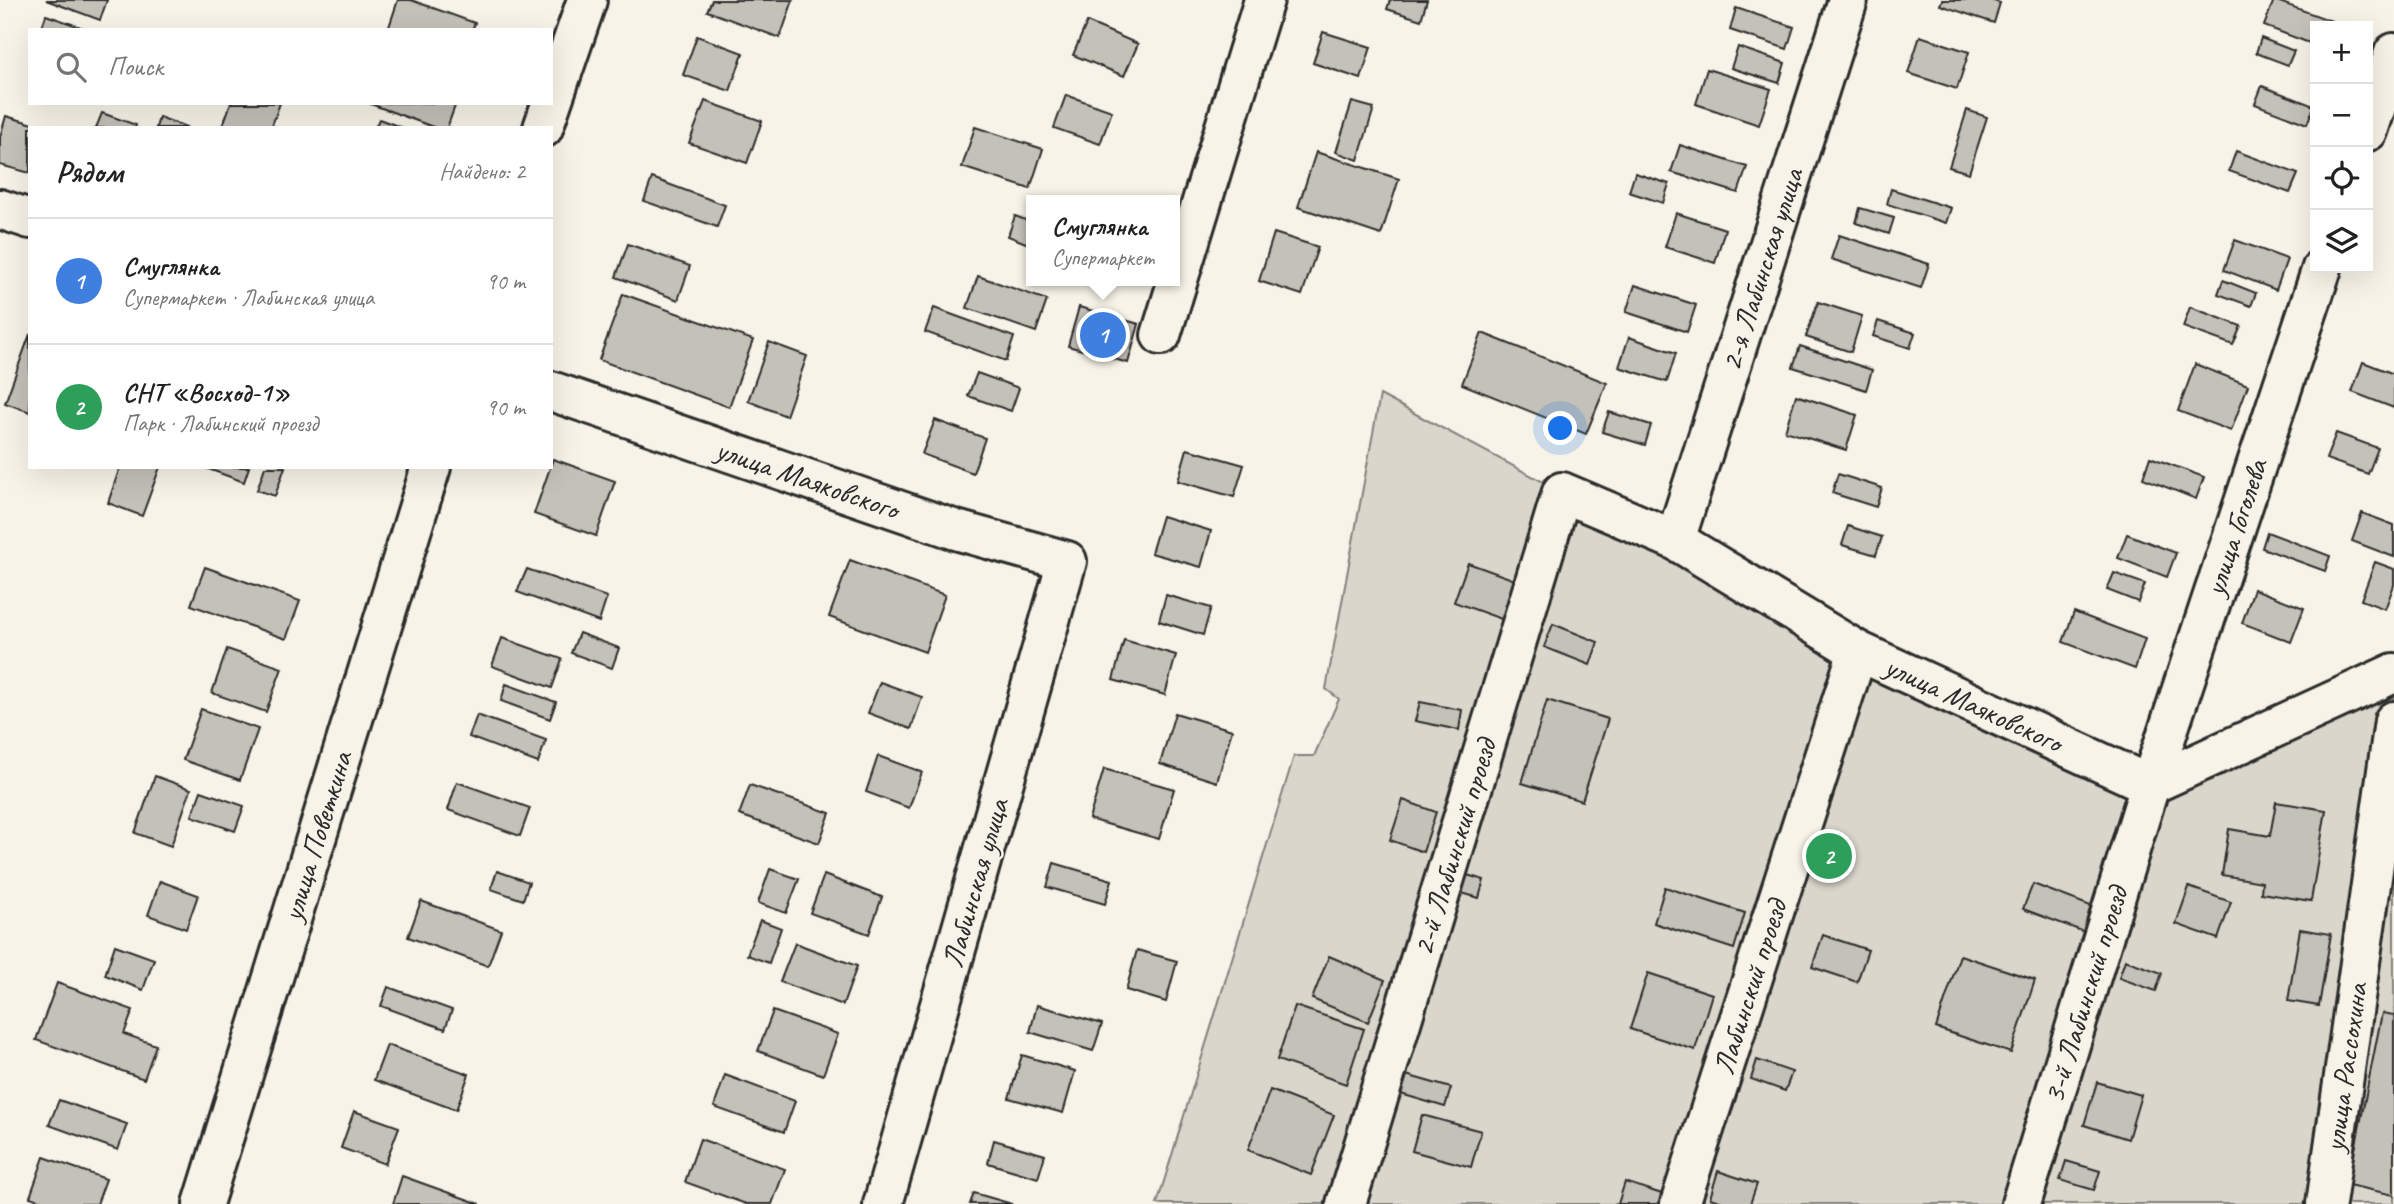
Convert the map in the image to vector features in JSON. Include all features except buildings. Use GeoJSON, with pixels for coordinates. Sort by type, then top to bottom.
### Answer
{"type":"FeatureCollection","features":[{"type":"Feature","properties":{"kind":"street"},"geometry":{"type":"LineString","coordinates":[[553,99],[587,0]]}},
{"type":"Feature","properties":{"kind":"street"},"geometry":{"type":"LineString","coordinates":[[1180,273],[1264,0]]}},
{"type":"Feature","properties":{"kind":"street","name":"2-я Лабинская улица"},"geometry":{"type":"LineString","coordinates":[[1675,540],[1848,0]]}},
{"type":"Feature","properties":{"kind":"street"},"geometry":{"type":"LineString","coordinates":[[2373,116],[2394,53]]}},
{"type":"Feature","properties":{"kind":"street"},"geometry":{"type":"LineString","coordinates":[[544,126],[551,105]]}},
{"type":"Feature","properties":{"kind":"street"},"geometry":{"type":"LineString","coordinates":[[0,209],[28,218]]}},
{"type":"Feature","properties":{"kind":"street","name":"улица Гоголева"},"geometry":{"type":"LineString","coordinates":[[2150,785],[2320,273]]}},
{"type":"Feature","properties":{"kind":"street"},"geometry":{"type":"LineString","coordinates":[[1161,335],[1176,286]]}},
{"type":"Feature","properties":{"kind":"street","name":"улица Маяковского"},"geometry":{"type":"LineString","coordinates":[[553,392],[956,530],[1067,561]]}},
{"type":"Feature","properties":{"kind":"street","name":"улица Поветкина"},"geometry":{"type":"LineString","coordinates":[[203,1204],[430,469]]}},
{"type":"Feature","properties":{"kind":"street","name":"улица Маяковского"},"geometry":{"type":"LineString","coordinates":[[1562,492],[1675,540],[1858,651],[2150,785]]}},
{"type":"Feature","properties":{"kind":"street","name":"2-й Лабинский проезд"},"geometry":{"type":"LineString","coordinates":[[1346,1204],[1562,492]]}},
{"type":"Feature","properties":{"kind":"street","name":"Лабинская улица"},"geometry":{"type":"LineString","coordinates":[[883,1204],[1067,561]]}},
{"type":"Feature","properties":{"kind":"street","name":"Лабинский проезд"},"geometry":{"type":"LineString","coordinates":[[1680,1204],[1858,651]]}},
{"type":"Feature","properties":{"kind":"street"},"geometry":{"type":"LineString","coordinates":[[2150,785],[2394,673]]}},
{"type":"Feature","properties":{"kind":"street","name":"улица Рассохина"},"geometry":{"type":"LineString","coordinates":[[2326,1204],[2394,721]]}},
{"type":"Feature","properties":{"kind":"street","name":"3-й Лабинский проезд"},"geometry":{"type":"LineString","coordinates":[[2021,1204],[2150,785]]}},
{"type":"Feature","properties":{"kind":"shaded area"},"geometry":{"type":"Polygon","coordinates":[[[1380,395],[1562,492],[2150,785],[2394,673],[2394,1204],[1157,1204],[1294,756],[1314,756],[1339,699],[1326,689],[1380,395]]]}},
{"type":"Feature","properties":{"kind":"place","name":"Смуглянка"},"geometry":{"type":"Point","coordinates":[1103,335]}},
{"type":"Feature","properties":{"kind":"place","name":"СНТ «Восход-1»"},"geometry":{"type":"Point","coordinates":[1829,856]}}]}
